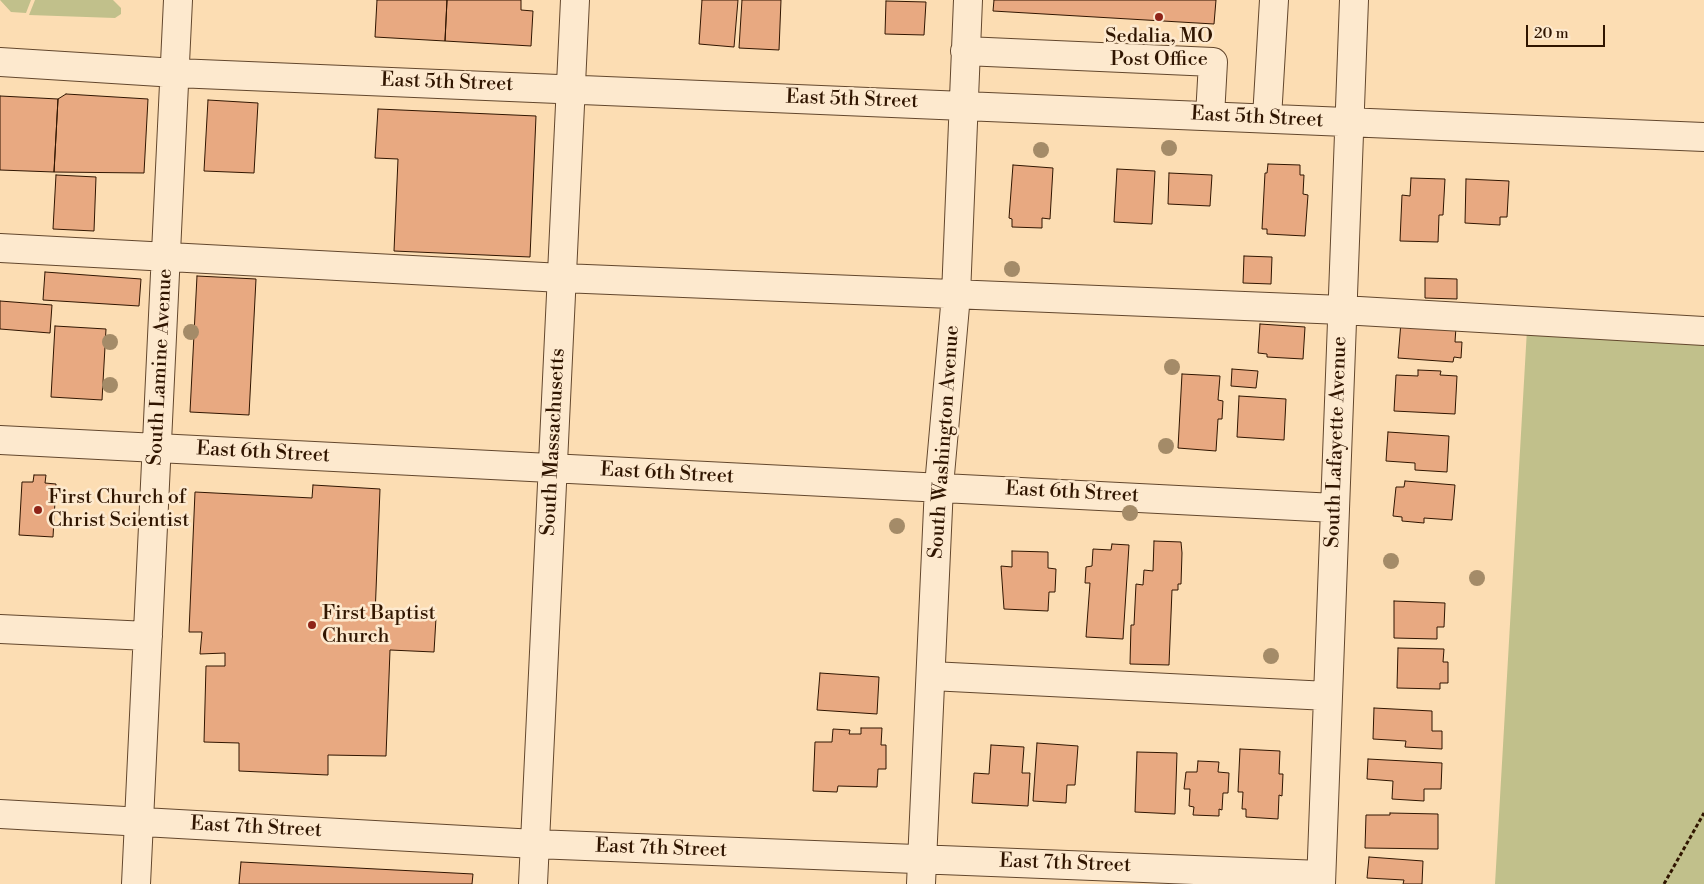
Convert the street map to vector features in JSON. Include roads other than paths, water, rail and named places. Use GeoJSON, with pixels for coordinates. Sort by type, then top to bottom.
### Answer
{"type":"FeatureCollection","features":[{"type":"Feature","properties":{"kind":"street","name":"South Lamine Avenue"},"geometry":{"type":"LineString","coordinates":[[136,884],[178,0]]}},
{"type":"Feature","properties":{"kind":"street","name":"South Massachusetts"},"geometry":{"type":"LineString","coordinates":[[533,884],[576,0]]}},
{"type":"Feature","properties":{"kind":"street","name":"South Washington Avenue"},"geometry":{"type":"LineString","coordinates":[[922,871],[939,486],[956,295],[968,0]]}},
{"type":"Feature","properties":{"kind":"street"},"geometry":{"type":"LineString","coordinates":[[1267,118],[1274,0]]}},
{"type":"Feature","properties":{"kind":"street","name":"South Lafayette Avenue"},"geometry":{"type":"LineString","coordinates":[[1321,880],[1354,0]]}},
{"type":"Feature","properties":{"kind":"street"},"geometry":{"type":"LineString","coordinates":[[965,51],[1213,62],[1210,116]]}},
{"type":"Feature","properties":{"kind":"street","name":"East 5th Street"},"geometry":{"type":"LineString","coordinates":[[0,62],[176,73],[571,88],[1704,137]]}},
{"type":"Feature","properties":{"kind":"street"},"geometry":{"type":"LineString","coordinates":[[0,248],[562,278],[1342,310],[1704,331]]}},
{"type":"Feature","properties":{"kind":"street","name":"East 6th Street"},"geometry":{"type":"LineString","coordinates":[[0,440],[939,486],[1335,508]]}},
{"type":"Feature","properties":{"kind":"street"},"geometry":{"type":"LineString","coordinates":[[0,628],[148,636]]}},
{"type":"Feature","properties":{"kind":"street"},"geometry":{"type":"LineString","coordinates":[[931,676],[1328,696]]}},
{"type":"Feature","properties":{"kind":"street","name":"East 7th Street"},"geometry":{"type":"LineString","coordinates":[[0,814],[535,844],[922,871],[1321,880]]}},
{"type":"Feature","properties":{"kind":"place","name":"Sedalia, MO Post Office"},"geometry":{"type":"Point","coordinates":[1159,17]}},
{"type":"Feature","properties":{"kind":"place","name":"First Church of Christ Scientist"},"geometry":{"type":"Point","coordinates":[38,510]}},
{"type":"Feature","properties":{"kind":"place","name":"First Baptist Church"},"geometry":{"type":"Point","coordinates":[312,625]}}]}
